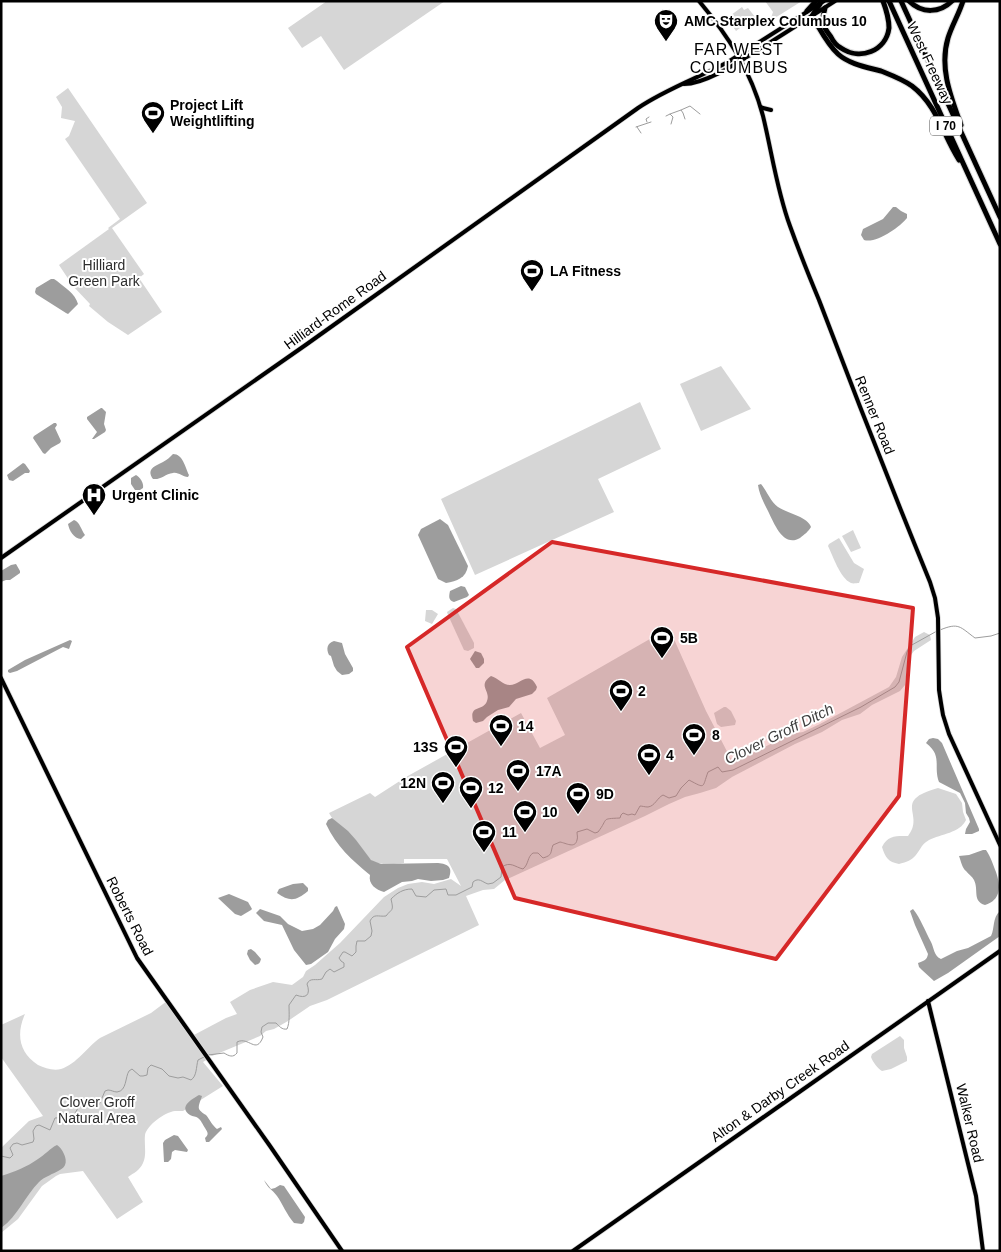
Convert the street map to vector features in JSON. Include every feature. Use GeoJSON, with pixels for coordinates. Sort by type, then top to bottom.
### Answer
{"type":"FeatureCollection","features":[{"type":"Feature","properties":{"kind":"highway"},"geometry":{"type":"LineString","coordinates":[[821,4],[823,25],[834,42],[847,51],[865,54],[879,47],[886,38],[888,23],[883,1]]}},
{"type":"Feature","properties":{"kind":"highway","name":"West Freeway"},"geometry":{"type":"LineString","coordinates":[[889,1],[1000,244]]}},
{"type":"Feature","properties":{"kind":"highway","name":"West Freeway"},"geometry":{"type":"LineString","coordinates":[[901,1],[1000,217]]}},
{"type":"Feature","properties":{"kind":"highway"},"geometry":{"type":"LineString","coordinates":[[909,1],[918,8],[933,11],[943,8],[952,1]]}},
{"type":"Feature","properties":{"kind":"highway"},"geometry":{"type":"LineString","coordinates":[[963,1],[948,38],[945,69],[953,103],[979,172]]}},
{"type":"Feature","properties":{"kind":"highway"},"geometry":{"type":"LineString","coordinates":[[807,11],[821,4]]}},
{"type":"Feature","properties":{"kind":"highway"},"geometry":{"type":"LineString","coordinates":[[821,4],[812,16],[828,43],[844,59],[897,77],[912,86],[935,113],[956,156],[969,177]]}},
{"type":"Feature","properties":{"kind":"main road","name":"Renner Road"},"geometry":{"type":"LineString","coordinates":[[699,1],[716,21],[741,60],[759,105],[778,188],[791,228],[859,407],[930,582],[938,618],[940,644],[939,690],[943,715],[951,738],[1000,845]]}},
{"type":"Feature","properties":{"kind":"main road"},"geometry":{"type":"LineString","coordinates":[[821,4],[835,1]]}},
{"type":"Feature","properties":{"kind":"main road","name":"Hilliard-Rome Road"},"geometry":{"type":"LineString","coordinates":[[1,558],[308,344],[638,108],[658,95],[712,71],[807,11]]}},
{"type":"Feature","properties":{"kind":"main road","name":"Hilliard-Rome Road"},"geometry":{"type":"LineString","coordinates":[[683,84],[690,84],[716,74],[812,16]]}},
{"type":"Feature","properties":{"kind":"main road"},"geometry":{"type":"LineString","coordinates":[[759,105],[762,108],[771,110],[764,114],[763,118]]}},
{"type":"Feature","properties":{"kind":"main road","name":"Roberts Road"},"geometry":{"type":"LineString","coordinates":[[1,678],[134,952],[270,1146],[340,1251]]}},
{"type":"Feature","properties":{"kind":"main road","name":"Alton & Darby Creek Road"},"geometry":{"type":"LineString","coordinates":[[573,1251],[1000,951]]}},
{"type":"Feature","properties":{"kind":"main road","name":"Walker Road"},"geometry":{"type":"LineString","coordinates":[[928,1001],[972,1180],[984,1251]]}},
{"type":"Feature","properties":{"kind":"main road","name":"Roberts Road"},"geometry":{"type":"LineString","coordinates":[[270,1146],[286,1173],[340,1251]]}},
{"type":"Feature","properties":{"kind":"main road"},"geometry":{"type":"LineString","coordinates":[[319,1221],[329,1232]]}},
{"type":"Feature","properties":{"kind":"highlighted area"},"geometry":{"type":"Polygon","coordinates":[[[552,542],[913,608],[899,796],[776,959],[515,898],[407,647],[552,542]]]}},
{"type":"Feature","properties":{"kind":"green space"},"geometry":{"type":"Polygon","coordinates":[[[327,1],[445,1],[344,70],[321,36],[302,48],[288,28],[327,1]]]}},
{"type":"Feature","properties":{"kind":"green space"},"geometry":{"type":"Polygon","coordinates":[[[765,1],[802,1],[770,21],[773,12],[765,1]]]}},
{"type":"Feature","properties":{"kind":"green space"},"geometry":{"type":"Polygon","coordinates":[[[742,7],[744,10],[748,8],[755,17],[736,31],[727,18],[742,7]]]}},
{"type":"Feature","properties":{"kind":"green space","name":"Hilliard Green Park"},"geometry":{"type":"Polygon","coordinates":[[[68,88],[147,203],[112,228],[144,274],[139,278],[162,312],[128,335],[108,322],[89,306],[90,304],[73,286],[59,265],[120,219],[65,139],[69,136],[75,121],[61,118],[62,107],[56,97],[68,88]]]}},
{"type":"Feature","properties":{"kind":"green space"},"geometry":{"type":"Polygon","coordinates":[[[721,366],[751,409],[701,431],[680,384],[721,366]]]}},
{"type":"Feature","properties":{"kind":"green space"},"geometry":{"type":"Polygon","coordinates":[[[640,402],[661,449],[598,479],[614,512],[475,575],[441,499],[640,402]]]}},
{"type":"Feature","properties":{"kind":"green space"},"geometry":{"type":"Polygon","coordinates":[[[853,530],[861,548],[851,552],[842,536],[853,530]]]}},
{"type":"Feature","properties":{"kind":"green space"},"geometry":{"type":"Polygon","coordinates":[[[839,538],[854,563],[864,569],[859,583],[851,583],[843,577],[828,546],[839,538]]]}},
{"type":"Feature","properties":{"kind":"green space"},"geometry":{"type":"Polygon","coordinates":[[[453,608],[456,609],[474,643],[474,648],[468,651],[464,650],[448,615],[447,612],[453,608]]]}},
{"type":"Feature","properties":{"kind":"green space"},"geometry":{"type":"Polygon","coordinates":[[[426,610],[432,610],[438,614],[432,624],[425,621],[426,610]]]}},
{"type":"Feature","properties":{"kind":"green space","name":"Clover Groff Natural Area"},"geometry":{"type":"Polygon","coordinates":[[[669,628],[706,711],[732,761],[791,734],[803,732],[820,724],[889,687],[896,677],[902,657],[915,637],[924,632],[930,635],[931,640],[914,651],[908,659],[905,685],[900,691],[872,705],[860,714],[842,720],[822,732],[795,744],[732,777],[716,788],[669,804],[505,880],[494,889],[483,890],[466,896],[479,925],[327,1000],[310,1006],[288,1021],[266,1031],[260,1036],[212,1056],[205,1054],[208,1059],[203,1062],[223,1086],[183,1111],[175,1111],[162,1116],[149,1127],[145,1135],[143,1163],[139,1169],[128,1177],[143,1202],[117,1219],[83,1171],[60,1174],[42,1186],[18,1219],[1,1233],[1,1148],[29,1121],[43,1116],[1,1057],[1,1025],[25,1014],[20,1036],[23,1049],[38,1065],[55,1070],[67,1067],[100,1038],[151,1013],[167,1001],[192,1036],[237,1014],[230,1002],[250,990],[273,982],[292,985],[340,943],[384,897],[398,888],[408,884],[422,882],[434,884],[451,879],[461,886],[447,859],[404,859],[404,863],[388,864],[379,864],[372,861],[351,835],[329,813],[370,793],[375,797],[406,777],[521,713],[540,748],[565,735],[547,698],[669,628]]]}},
{"type":"Feature","properties":{"kind":"green space"},"geometry":{"type":"Polygon","coordinates":[[[724,707],[731,711],[736,721],[735,725],[721,727],[717,724],[714,713],[724,707]]]}},
{"type":"Feature","properties":{"kind":"green space"},"geometry":{"type":"Polygon","coordinates":[[[938,788],[956,794],[962,803],[966,820],[959,828],[926,842],[912,859],[899,864],[890,860],[882,847],[884,843],[893,837],[908,836],[913,828],[912,809],[916,798],[938,788]]]}},
{"type":"Feature","properties":{"kind":"green space"},"geometry":{"type":"Polygon","coordinates":[[[900,1036],[904,1040],[907,1061],[882,1071],[873,1061],[872,1054],[900,1036]]]}},
{"type":"Feature","properties":{"kind":"shaded area"},"geometry":{"type":"Polygon","coordinates":[[[893,207],[907,214],[907,218],[899,226],[881,237],[875,240],[864,240],[861,235],[863,229],[883,219],[893,207]]]}},
{"type":"Feature","properties":{"kind":"shaded area"},"geometry":{"type":"Polygon","coordinates":[[[54,279],[66,288],[77,300],[78,304],[68,314],[35,292],[36,288],[54,279]]]}},
{"type":"Feature","properties":{"kind":"shaded area"},"geometry":{"type":"Polygon","coordinates":[[[101,408],[106,412],[104,424],[106,430],[92,439],[97,432],[87,417],[101,408]]]}},
{"type":"Feature","properties":{"kind":"shaded area"},"geometry":{"type":"Polygon","coordinates":[[[54,423],[57,425],[55,428],[61,441],[45,454],[33,438],[54,423]]]}},
{"type":"Feature","properties":{"kind":"shaded area"},"geometry":{"type":"Polygon","coordinates":[[[173,454],[179,456],[185,465],[188,477],[173,473],[153,479],[150,473],[152,468],[173,454]]]}},
{"type":"Feature","properties":{"kind":"shaded area"},"geometry":{"type":"Polygon","coordinates":[[[23,463],[30,471],[29,473],[25,473],[13,481],[9,480],[7,475],[23,463]]]}},
{"type":"Feature","properties":{"kind":"shaded area"},"geometry":{"type":"Polygon","coordinates":[[[136,475],[143,484],[143,488],[140,490],[135,490],[131,484],[131,478],[136,475]]]}},
{"type":"Feature","properties":{"kind":"shaded area"},"geometry":{"type":"Polygon","coordinates":[[[761,484],[778,507],[806,520],[811,527],[808,532],[794,540],[789,540],[780,533],[761,495],[758,485],[761,484]]]}},
{"type":"Feature","properties":{"kind":"shaded area"},"geometry":{"type":"Polygon","coordinates":[[[440,519],[448,525],[468,566],[460,578],[446,583],[438,579],[418,535],[421,529],[440,519]]]}},
{"type":"Feature","properties":{"kind":"shaded area"},"geometry":{"type":"Polygon","coordinates":[[[74,520],[79,524],[85,535],[81,539],[74,536],[69,529],[68,524],[74,520]]]}},
{"type":"Feature","properties":{"kind":"shaded area"},"geometry":{"type":"Polygon","coordinates":[[[16,564],[20,573],[10,580],[1,582],[1,571],[16,564]]]}},
{"type":"Feature","properties":{"kind":"shaded area"},"geometry":{"type":"Polygon","coordinates":[[[461,586],[465,587],[469,595],[454,602],[452,601],[449,598],[450,591],[461,586]]]}},
{"type":"Feature","properties":{"kind":"shaded area"},"geometry":{"type":"Polygon","coordinates":[[[70,640],[72,641],[69,649],[63,647],[17,671],[8,672],[8,670],[25,660],[70,640]]]}},
{"type":"Feature","properties":{"kind":"shaded area"},"geometry":{"type":"Polygon","coordinates":[[[334,641],[342,643],[345,654],[353,668],[353,671],[349,674],[342,675],[337,671],[329,655],[328,646],[334,641]]]}},
{"type":"Feature","properties":{"kind":"shaded area"},"geometry":{"type":"Polygon","coordinates":[[[475,651],[481,653],[484,659],[484,663],[479,668],[476,668],[470,659],[475,651]]]}},
{"type":"Feature","properties":{"kind":"shaded area"},"geometry":{"type":"Polygon","coordinates":[[[491,676],[510,685],[528,678],[537,687],[532,694],[516,699],[509,707],[498,710],[483,721],[476,723],[473,721],[473,712],[487,701],[485,683],[491,676]]]}},
{"type":"Feature","properties":{"kind":"shaded area"},"geometry":{"type":"Polygon","coordinates":[[[929,739],[938,739],[942,743],[979,831],[965,834],[970,822],[960,793],[939,782],[936,757],[926,743],[929,739]]]}},
{"type":"Feature","properties":{"kind":"shaded area"},"geometry":{"type":"Polygon","coordinates":[[[332,818],[348,831],[371,860],[381,864],[442,863],[450,869],[449,878],[431,881],[418,879],[402,882],[384,892],[378,890],[371,884],[370,875],[351,858],[335,839],[326,824],[332,818]]]}},
{"type":"Feature","properties":{"kind":"shaded area"},"geometry":{"type":"Polygon","coordinates":[[[986,850],[991,858],[998,878],[999,888],[994,900],[985,905],[978,901],[974,880],[964,868],[959,856],[986,850]]]}},
{"type":"Feature","properties":{"kind":"shaded area"},"geometry":{"type":"Polygon","coordinates":[[[303,883],[308,888],[308,891],[300,897],[289,899],[277,893],[279,889],[303,883]]]}},
{"type":"Feature","properties":{"kind":"shaded area"},"geometry":{"type":"Polygon","coordinates":[[[229,894],[248,902],[252,909],[241,916],[235,914],[218,898],[229,894]]]}},
{"type":"Feature","properties":{"kind":"shaded area"},"geometry":{"type":"Polygon","coordinates":[[[337,906],[345,924],[344,929],[335,939],[328,952],[311,964],[306,965],[294,950],[282,925],[264,921],[256,913],[260,909],[280,916],[288,924],[302,931],[313,929],[320,925],[337,906]]]}},
{"type":"Feature","properties":{"kind":"shaded area"},"geometry":{"type":"Polygon","coordinates":[[[913,909],[923,925],[936,954],[941,959],[991,936],[997,914],[1000,911],[1000,936],[934,981],[919,967],[918,963],[925,960],[928,954],[910,911],[913,909]]]}},
{"type":"Feature","properties":{"kind":"shaded area"},"geometry":{"type":"Polygon","coordinates":[[[251,949],[261,959],[255,965],[247,954],[248,950],[251,949]]]}},
{"type":"Feature","properties":{"kind":"shaded area"},"geometry":{"type":"Polygon","coordinates":[[[199,1095],[202,1096],[199,1109],[217,1129],[221,1127],[222,1129],[209,1142],[206,1142],[207,1132],[201,1121],[197,1117],[190,1115],[185,1109],[187,1104],[199,1095]]]}},
{"type":"Feature","properties":{"kind":"shaded area"},"geometry":{"type":"Polygon","coordinates":[[[174,1135],[178,1136],[188,1150],[187,1152],[175,1150],[172,1152],[171,1159],[168,1162],[164,1162],[163,1143],[174,1135]]]}},
{"type":"Feature","properties":{"kind":"shaded area"},"geometry":{"type":"Polygon","coordinates":[[[57,1145],[63,1151],[65,1157],[66,1163],[64,1167],[39,1182],[17,1212],[1,1228],[1,1176],[29,1164],[57,1145]]]}},
{"type":"Feature","properties":{"kind":"shaded area"},"geometry":{"type":"Polygon","coordinates":[[[264,1180],[271,1189],[280,1185],[284,1186],[305,1217],[302,1224],[294,1223],[277,1196],[267,1185],[264,1180]]]}},
{"type":"Feature","properties":{"kind":"waterway"},"geometry":{"type":"LineString","coordinates":[[681,110],[690,106],[700,114]]}},
{"type":"Feature","properties":{"kind":"waterway"},"geometry":{"type":"LineString","coordinates":[[670,114],[681,110],[685,119]]}},
{"type":"Feature","properties":{"kind":"waterway"},"geometry":{"type":"LineString","coordinates":[[666,116],[670,114],[673,117],[671,124]]}},
{"type":"Feature","properties":{"kind":"waterway"},"geometry":{"type":"LineString","coordinates":[[647,122],[646,119],[649,117]]}},
{"type":"Feature","properties":{"kind":"waterway"},"geometry":{"type":"LineString","coordinates":[[636,127],[651,122]]}},
{"type":"Feature","properties":{"kind":"waterway"},"geometry":{"type":"LineString","coordinates":[[637,127],[641,133]]}},
{"type":"Feature","properties":{"kind":"waterway","name":"Clover Groff Ditch"},"geometry":{"type":"LineString","coordinates":[[940,630],[955,626],[975,638],[1000,633]]}},
{"type":"Feature","properties":{"kind":"waterway","name":"Clover Groff Ditch"},"geometry":{"type":"LineString","coordinates":[[208,1055],[224,1053],[234,1056],[237,1053],[237,1042],[241,1041],[258,1045],[263,1037],[262,1027],[268,1023],[276,1023],[282,1028],[287,1029],[289,1005],[296,995],[303,997],[307,995],[307,984],[310,981],[322,979],[330,969],[334,972],[344,967],[344,963],[339,958],[343,952],[352,956],[356,952],[357,941],[365,941],[371,936],[370,921],[375,916],[386,916],[392,908],[391,899],[400,892],[412,889],[416,896],[426,897],[434,890],[446,889],[448,895],[456,895],[472,887],[473,882],[477,880],[488,884],[493,883],[501,877],[502,867],[505,865],[510,864],[523,869],[533,853],[538,853],[543,858],[550,855],[553,845],[560,842],[570,845],[576,843],[577,832],[587,829],[595,833],[598,832],[607,819],[620,818],[623,813],[635,815],[640,806],[648,807],[663,795],[669,798],[676,796],[689,780],[701,786],[704,784],[708,772],[718,767],[722,772],[733,770],[861,707],[895,687],[899,682],[910,646],[937,631]]}},
{"type":"Feature","properties":{"kind":"waterway"},"geometry":{"type":"LineString","coordinates":[[1,1156],[10,1158],[13,1155],[10,1148],[13,1144],[22,1145],[33,1142],[33,1131],[36,1126],[39,1125],[50,1130],[55,1118],[70,1117],[74,1115],[78,1108],[89,1102],[99,1105],[105,1091],[116,1092],[123,1089],[129,1071],[132,1069],[140,1076],[143,1076],[147,1075],[148,1068],[151,1065],[162,1069],[169,1076],[183,1077],[191,1080],[195,1074],[198,1060],[204,1057]]}},
{"type":"Feature","properties":{"kind":"place","name":"AMC Starplex Columbus 10"},"geometry":{"type":"Point","coordinates":[666,42]}},
{"type":"Feature","properties":{"kind":"place","name":"Project Lift Weightlifting"},"geometry":{"type":"Point","coordinates":[153,134]}},
{"type":"Feature","properties":{"kind":"place","name":"LA Fitness"},"geometry":{"type":"Point","coordinates":[532,292]}},
{"type":"Feature","properties":{"kind":"place","name":"Urgent Clinic"},"geometry":{"type":"Point","coordinates":[94,516]}},
{"type":"Feature","properties":{"kind":"place","name":"5B"},"geometry":{"type":"Point","coordinates":[662,659]}},
{"type":"Feature","properties":{"kind":"place","name":"2"},"geometry":{"type":"Point","coordinates":[621,712]}},
{"type":"Feature","properties":{"kind":"place","name":"14"},"geometry":{"type":"Point","coordinates":[501,747]}},
{"type":"Feature","properties":{"kind":"place","name":"8"},"geometry":{"type":"Point","coordinates":[694,756]}},
{"type":"Feature","properties":{"kind":"place","name":"13S"},"geometry":{"type":"Point","coordinates":[456,768]}},
{"type":"Feature","properties":{"kind":"place","name":"4"},"geometry":{"type":"Point","coordinates":[649,776]}},
{"type":"Feature","properties":{"kind":"place","name":"17A"},"geometry":{"type":"Point","coordinates":[518,792]}},
{"type":"Feature","properties":{"kind":"place","name":"12N"},"geometry":{"type":"Point","coordinates":[443,804]}},
{"type":"Feature","properties":{"kind":"place","name":"12"},"geometry":{"type":"Point","coordinates":[471,809]}},
{"type":"Feature","properties":{"kind":"place","name":"9D"},"geometry":{"type":"Point","coordinates":[578,815]}},
{"type":"Feature","properties":{"kind":"place","name":"10"},"geometry":{"type":"Point","coordinates":[525,833]}},
{"type":"Feature","properties":{"kind":"place","name":"11"},"geometry":{"type":"Point","coordinates":[484,853]}},
{"type":"Feature","properties":{"kind":"district","name":"FAR WEST COLUMBUS"},"geometry":{"type":"Point","coordinates":[739,58]}}]}
